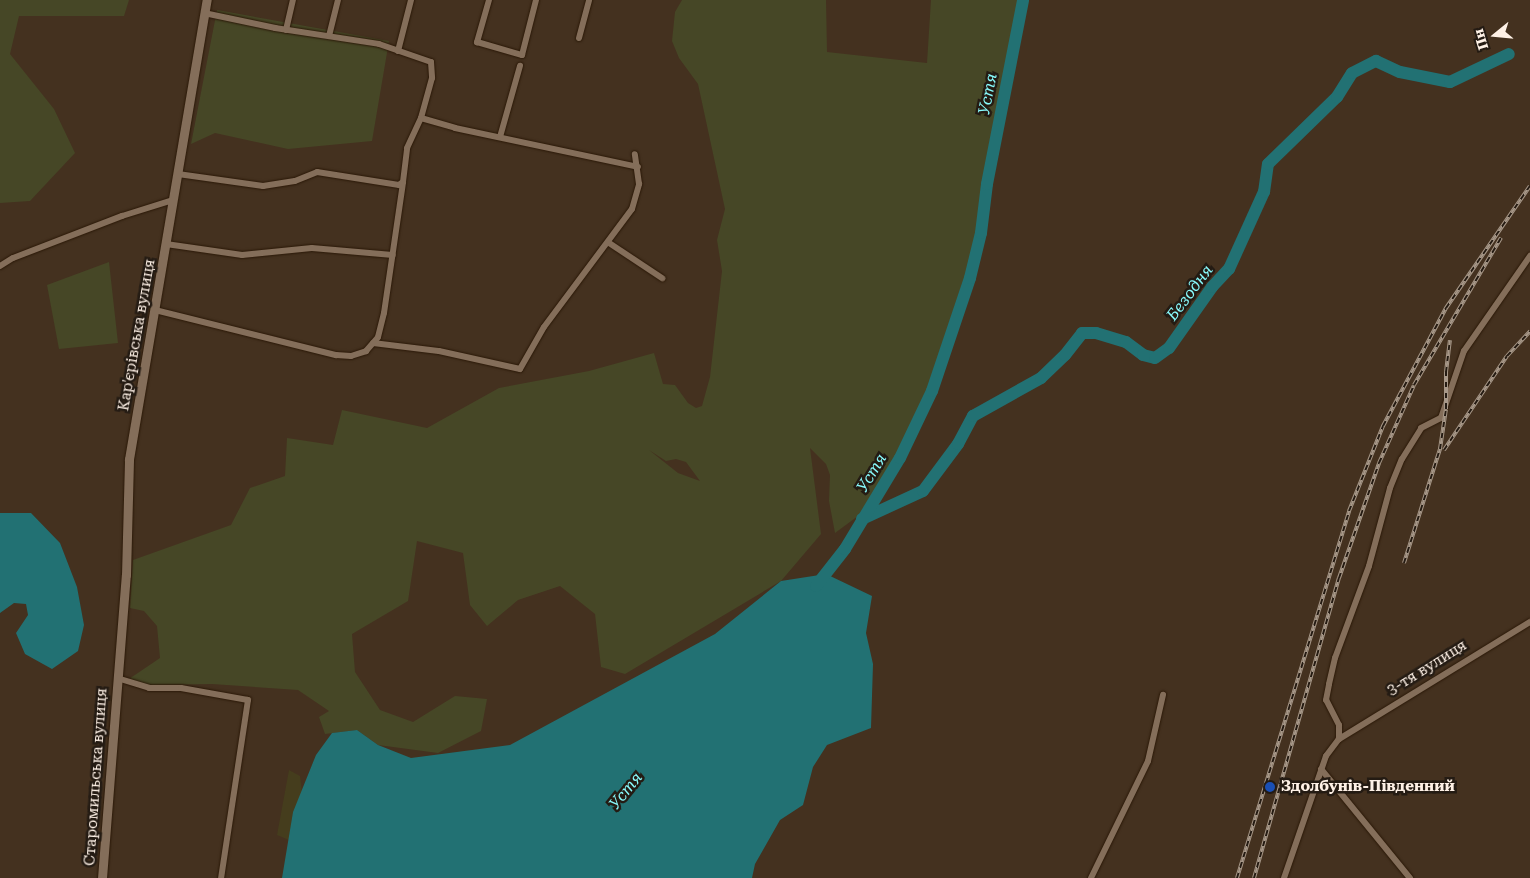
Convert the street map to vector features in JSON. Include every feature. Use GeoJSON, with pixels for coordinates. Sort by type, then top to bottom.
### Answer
{"type":"FeatureCollection","features":[{"type":"Feature","properties":{"kind":"street","name":"Кар'єрівська вулиця"},"geometry":{"type":"LineString","coordinates":[[117,678],[126,575],[129,460],[207,0]]}},
{"type":"Feature","properties":{"kind":"street"},"geometry":{"type":"LineString","coordinates":[[286,30],[293,0]]}},
{"type":"Feature","properties":{"kind":"street"},"geometry":{"type":"LineString","coordinates":[[329,36],[338,0]]}},
{"type":"Feature","properties":{"kind":"street"},"geometry":{"type":"LineString","coordinates":[[398,51],[411,0]]}},
{"type":"Feature","properties":{"kind":"street"},"geometry":{"type":"LineString","coordinates":[[489,0],[477,42],[522,55],[536,0]]}},
{"type":"Feature","properties":{"kind":"street"},"geometry":{"type":"LineString","coordinates":[[579,38],[589,0]]}},
{"type":"Feature","properties":{"kind":"street"},"geometry":{"type":"LineString","coordinates":[[155,310],[336,355],[351,356],[366,351],[378,337],[384,314],[407,148],[421,118],[434,65],[379,44],[286,30],[204,13]]}},
{"type":"Feature","properties":{"kind":"street"},"geometry":{"type":"LineString","coordinates":[[500,137],[520,66]]}},
{"type":"Feature","properties":{"kind":"street"},"geometry":{"type":"LineString","coordinates":[[421,118],[638,168]]}},
{"type":"Feature","properties":{"kind":"street"},"geometry":{"type":"LineString","coordinates":[[373,343],[439,351],[520,369],[544,327],[609,243],[632,209],[639,184],[636,154]]}},
{"type":"Feature","properties":{"kind":"street"},"geometry":{"type":"LineString","coordinates":[[178,174],[264,186],[295,181],[317,172],[394,186],[403,182]]}},
{"type":"Feature","properties":{"kind":"street"},"geometry":{"type":"LineString","coordinates":[[0,266],[13,258],[122,216],[174,200]]}},
{"type":"Feature","properties":{"kind":"street"},"geometry":{"type":"LineString","coordinates":[[609,243],[662,278]]}},
{"type":"Feature","properties":{"kind":"street"},"geometry":{"type":"LineString","coordinates":[[166,244],[242,255],[312,248],[393,254]]}},
{"type":"Feature","properties":{"kind":"street"},"geometry":{"type":"LineString","coordinates":[[1284,878],[1321,769],[1339,739],[1339,725],[1326,700],[1329,684],[1335,658],[1369,566],[1390,488],[1402,459],[1421,428],[1441,418],[1464,351],[1530,256]]}},
{"type":"Feature","properties":{"kind":"street","name":"3-тя вулиця"},"geometry":{"type":"LineString","coordinates":[[1339,739],[1530,622]]}},
{"type":"Feature","properties":{"kind":"street"},"geometry":{"type":"LineString","coordinates":[[117,678],[149,688],[181,688],[248,700],[221,878]]}},
{"type":"Feature","properties":{"kind":"street","name":"Старомильська вулиця"},"geometry":{"type":"LineString","coordinates":[[102,878],[117,678]]}},
{"type":"Feature","properties":{"kind":"street"},"geometry":{"type":"LineString","coordinates":[[1091,878],[1148,761],[1163,696]]}},
{"type":"Feature","properties":{"kind":"street"},"geometry":{"type":"LineString","coordinates":[[1321,769],[1410,878]]}},
{"type":"Feature","properties":{"kind":"green space"},"geometry":{"type":"Polygon","coordinates":[[[0,0],[129,0],[124,16],[19,16],[10,54],[54,109],[75,153],[30,201],[0,203],[0,0]]]}},
{"type":"Feature","properties":{"kind":"green space"},"geometry":{"type":"Polygon","coordinates":[[[682,0],[826,0],[827,52],[927,63],[931,0],[1021,0],[984,185],[979,233],[967,279],[926,392],[896,457],[858,516],[835,533],[829,501],[830,475],[826,464],[810,448],[821,534],[781,581],[625,674],[601,667],[595,614],[560,586],[518,600],[487,626],[470,605],[463,553],[417,541],[408,601],[352,634],[355,672],[380,710],[413,722],[455,696],[487,699],[481,731],[438,753],[378,745],[357,730],[325,734],[319,717],[329,711],[298,690],[212,684],[147,685],[129,679],[160,658],[157,626],[144,611],[130,608],[133,560],[231,525],[250,488],[285,476],[287,438],[333,445],[342,410],[427,428],[499,388],[589,371],[654,353],[663,384],[675,385],[688,403],[696,408],[702,406],[710,377],[722,271],[717,240],[725,209],[698,84],[679,58],[672,41],[675,12],[682,0]],[[649,450],[678,473],[700,481],[686,462],[676,459],[666,461],[649,450]]]}},
{"type":"Feature","properties":{"kind":"green space"},"geometry":{"type":"Polygon","coordinates":[[[217,10],[389,41],[372,141],[288,149],[215,133],[191,144],[217,10]]]}},
{"type":"Feature","properties":{"kind":"green space"},"geometry":{"type":"Polygon","coordinates":[[[109,262],[118,343],[59,349],[47,285],[109,262]]]}},
{"type":"Feature","properties":{"kind":"sand"},"geometry":{"type":"Polygon","coordinates":[[[289,770],[300,776],[302,792],[293,812],[289,840],[277,835],[289,770]]]}},
{"type":"Feature","properties":{"kind":"water"},"geometry":{"type":"Polygon","coordinates":[[[0,513],[31,513],[60,543],[77,587],[84,625],[78,651],[52,669],[25,654],[16,633],[28,615],[26,604],[14,603],[0,613],[0,513]]]}},
{"type":"Feature","properties":{"kind":"water"},"geometry":{"type":"Polygon","coordinates":[[[826,574],[872,596],[866,633],[873,664],[871,728],[827,745],[813,767],[803,805],[780,820],[755,864],[752,878],[282,878],[293,812],[316,755],[332,733],[357,730],[378,745],[411,758],[510,745],[715,634],[781,581],[826,574]]]}},
{"type":"Feature","properties":{"kind":"waterway","name":"Устя"},"geometry":{"type":"LineString","coordinates":[[816,586],[845,549],[900,458],[932,391],[970,278],[981,233],[987,184],[1023,0]]}},
{"type":"Feature","properties":{"kind":"waterway","name":"Безодня"},"geometry":{"type":"LineString","coordinates":[[862,519],[923,491],[958,444],[973,416],[1041,378],[1065,355],[1082,333],[1096,333],[1126,342],[1143,355],[1155,358],[1169,348],[1212,287],[1229,269],[1264,192],[1268,164],[1337,97],[1352,73],[1376,61],[1400,72],[1450,82],[1509,54]]}},
{"type":"Feature","properties":{"kind":"railway"},"geometry":{"type":"LineString","coordinates":[[1237,878],[1349,511],[1383,426],[1446,308],[1530,186]]}},
{"type":"Feature","properties":{"kind":"railway"},"geometry":{"type":"LineString","coordinates":[[1254,878],[1339,578],[1379,463],[1414,385],[1501,238]]}},
{"type":"Feature","properties":{"kind":"railway"},"geometry":{"type":"LineString","coordinates":[[1444,450],[1507,356],[1530,331]]}},
{"type":"Feature","properties":{"kind":"railway"},"geometry":{"type":"LineString","coordinates":[[1404,563],[1440,449],[1446,409],[1446,372],[1450,340]]}},
{"type":"Feature","properties":{"kind":"place","name":"Здолбунів-Південний"},"geometry":{"type":"Point","coordinates":[1270,787]}}]}
